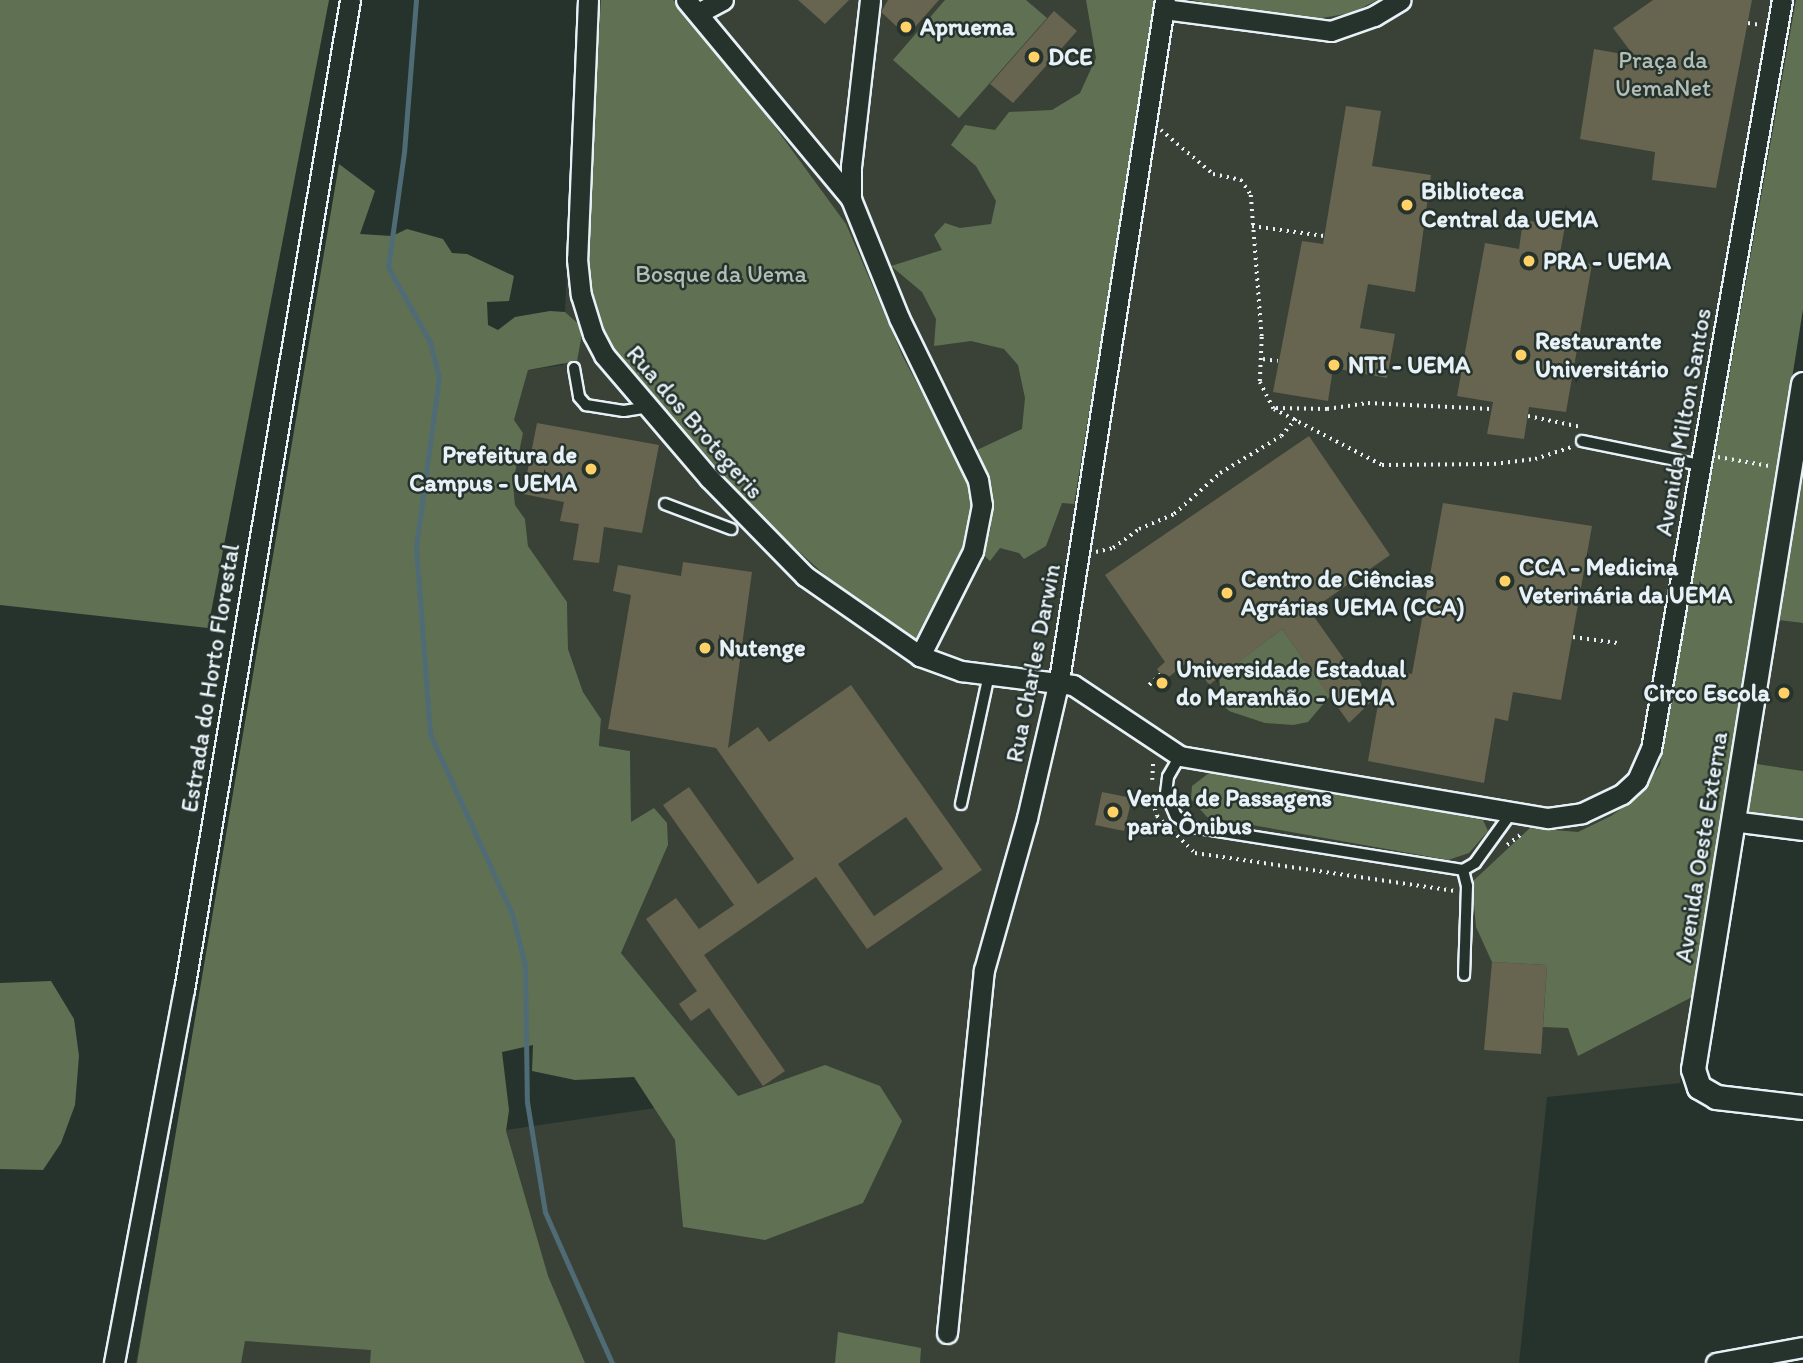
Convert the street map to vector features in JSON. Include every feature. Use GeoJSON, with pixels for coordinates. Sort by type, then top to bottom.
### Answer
{"type":"FeatureCollection","features":[{"type":"Feature","properties":{"kind":"street","name":"Estrada do Horto Florestal"},"geometry":{"type":"LineString","coordinates":[[114,1363],[184,990],[350,0]]}},
{"type":"Feature","properties":{"kind":"street","name":"Rua dos Brotegeris"},"geometry":{"type":"LineString","coordinates":[[589,0],[577,233],[581,295],[604,355],[788,561],[920,656],[961,671],[1059,680]]}},
{"type":"Feature","properties":{"kind":"street"},"geometry":{"type":"LineString","coordinates":[[723,0],[693,6],[852,200],[899,318],[978,480],[981,496],[975,544],[920,656]]}},
{"type":"Feature","properties":{"kind":"street"},"geometry":{"type":"LineString","coordinates":[[852,200],[851,166],[870,0]]}},
{"type":"Feature","properties":{"kind":"street"},"geometry":{"type":"LineString","coordinates":[[1164,4],[1331,31],[1374,16],[1401,0]]}},
{"type":"Feature","properties":{"kind":"street","name":"Avenida Milton Santos"},"geometry":{"type":"LineString","coordinates":[[1059,680],[1090,693],[1180,756],[1511,813],[1565,817],[1596,808],[1631,787],[1646,766],[1782,0]]}},
{"type":"Feature","properties":{"kind":"street","name":"Rua Charles Darwin"},"geometry":{"type":"LineString","coordinates":[[947,1333],[984,970],[1027,818],[1059,680],[1164,4]]}},
{"type":"Feature","properties":{"kind":"street","name":"Avenida Oeste Externa"},"geometry":{"type":"LineString","coordinates":[[1803,384],[1794,458],[1732,821],[1694,1076],[1702,1090],[1716,1097],[1803,1107]]}},
{"type":"Feature","properties":{"kind":"street"},"geometry":{"type":"LineString","coordinates":[[1732,821],[1803,830]]}},
{"type":"Feature","properties":{"kind":"street"},"geometry":{"type":"LineString","coordinates":[[1716,1363],[1803,1347]]}},
{"type":"Feature","properties":{"kind":"lane"},"geometry":{"type":"LineString","coordinates":[[574,368],[579,397],[586,405],[624,411],[648,407]]}},
{"type":"Feature","properties":{"kind":"lane"},"geometry":{"type":"LineString","coordinates":[[1582,441],[1700,465]]}},
{"type":"Feature","properties":{"kind":"lane"},"geometry":{"type":"LineString","coordinates":[[664,505],[731,529]]}},
{"type":"Feature","properties":{"kind":"lane"},"geometry":{"type":"LineString","coordinates":[[961,804],[989,674]]}},
{"type":"Feature","properties":{"kind":"lane"},"geometry":{"type":"LineString","coordinates":[[1180,756],[1168,777],[1167,793],[1176,816],[1192,827],[1463,870],[1475,863],[1511,813]]}},
{"type":"Feature","properties":{"kind":"lane"},"geometry":{"type":"LineString","coordinates":[[1463,870],[1467,886],[1464,975]]}},
{"type":"Feature","properties":{"kind":"path"},"geometry":{"type":"LineString","coordinates":[[1160,129],[1213,174],[1241,180],[1251,195],[1262,392],[1274,408],[1382,465],[1494,464],[1564,452],[1582,441]]}},
{"type":"Feature","properties":{"kind":"path"},"geometry":{"type":"LineString","coordinates":[[1252,226],[1324,236]]}},
{"type":"Feature","properties":{"kind":"path"},"geometry":{"type":"LineString","coordinates":[[1262,359],[1278,361]]}},
{"type":"Feature","properties":{"kind":"path"},"geometry":{"type":"LineString","coordinates":[[1274,408],[1327,409],[1368,404],[1492,409]]}},
{"type":"Feature","properties":{"kind":"path"},"geometry":{"type":"LineString","coordinates":[[1093,552],[1113,548],[1139,529],[1174,514],[1220,473],[1280,436],[1296,419]]}},
{"type":"Feature","properties":{"kind":"path"},"geometry":{"type":"LineString","coordinates":[[1715,447],[1714,457],[1794,458]]}},
{"type":"Feature","properties":{"kind":"path"},"geometry":{"type":"LineString","coordinates":[[1573,637],[1618,643]]}},
{"type":"Feature","properties":{"kind":"path"},"geometry":{"type":"LineString","coordinates":[[1149,685],[1161,674]]}},
{"type":"Feature","properties":{"kind":"path"},"geometry":{"type":"LineString","coordinates":[[1154,740],[1152,803],[1167,829],[1195,853],[1447,891],[1467,886]]}},
{"type":"Feature","properties":{"kind":"path"},"geometry":{"type":"LineString","coordinates":[[1500,851],[1530,827]]}},
{"type":"Feature","properties":{"kind":"shaded area","name":"Universidade Estadual do Maranhão - UEMA"},"geometry":{"type":"Polygon","coordinates":[[[579,0],[1803,0],[1803,309],[1680,1083],[1547,1097],[1519,1363],[136,1363],[168,1180],[737,1096],[621,953],[668,845],[631,823],[630,751],[599,746],[601,719],[583,692],[568,649],[567,602],[528,546],[525,519],[515,505],[513,483],[523,433],[514,420],[528,370],[563,365],[583,328],[565,312],[579,0]]]}},
{"type":"Feature","properties":{"kind":"shaded area","name":"Circo Escola"},"geometry":{"type":"Polygon","coordinates":[[[1778,620],[1803,623],[1803,771],[1751,763],[1778,620]]]}},
{"type":"Feature","properties":{"kind":"green space"},"geometry":{"type":"Polygon","coordinates":[[[0,0],[329,0],[208,628],[0,605],[0,0]]]}},
{"type":"Feature","properties":{"kind":"green space","name":"Bosque da Uema"},"geometry":{"type":"Polygon","coordinates":[[[601,0],[673,0],[681,6],[704,30],[846,224],[903,357],[965,474],[975,505],[975,536],[916,642],[857,604],[763,519],[605,342],[588,290],[585,246],[601,0]]]}},
{"type":"Feature","properties":{"kind":"green space"},"geometry":{"type":"Polygon","coordinates":[[[945,0],[1026,0],[1047,18],[959,118],[893,60],[945,0]]]}},
{"type":"Feature","properties":{"kind":"green space"},"geometry":{"type":"Polygon","coordinates":[[[1086,0],[1157,0],[1074,504],[1062,503],[1046,546],[1024,559],[1019,553],[1000,548],[990,561],[984,555],[991,527],[990,489],[975,451],[1022,429],[1025,398],[1018,365],[1004,349],[971,341],[934,346],[936,319],[922,292],[891,266],[942,250],[934,235],[945,223],[960,228],[991,224],[996,201],[976,166],[951,145],[965,125],[995,130],[1009,112],[1052,110],[1080,93],[1096,58],[1086,0]]]}},
{"type":"Feature","properties":{"kind":"green space"},"geometry":{"type":"Polygon","coordinates":[[[1192,0],[1377,0],[1352,13],[1309,20],[1272,17],[1192,0]]]}},
{"type":"Feature","properties":{"kind":"green space"},"geometry":{"type":"Polygon","coordinates":[[[1796,0],[1803,0],[1803,309],[1694,996],[1578,1056],[1568,1028],[1543,1027],[1547,965],[1492,962],[1476,927],[1472,882],[1530,828],[1578,832],[1611,816],[1639,796],[1660,765],[1796,0]]]}},
{"type":"Feature","properties":{"kind":"green space"},"geometry":{"type":"Polygon","coordinates":[[[339,164],[375,191],[360,234],[392,236],[407,229],[443,239],[452,253],[467,254],[514,276],[509,301],[487,302],[488,325],[498,330],[515,317],[550,311],[565,312],[583,328],[577,361],[528,370],[514,420],[523,433],[513,483],[515,505],[525,519],[528,546],[567,602],[568,649],[583,692],[601,719],[599,746],[630,751],[631,822],[654,808],[667,823],[668,845],[621,953],[738,1096],[825,1065],[880,1086],[902,1121],[863,1203],[765,1240],[683,1227],[675,1140],[634,1077],[575,1080],[532,1071],[533,1045],[502,1052],[509,1110],[506,1131],[548,1276],[585,1363],[370,1363],[371,1350],[245,1341],[241,1363],[137,1363],[339,164]]]}},
{"type":"Feature","properties":{"kind":"green space"},"geometry":{"type":"Polygon","coordinates":[[[1801,465],[1803,466],[1803,623],[1778,620],[1801,465]]]}},
{"type":"Feature","properties":{"kind":"green space"},"geometry":{"type":"Polygon","coordinates":[[[1282,629],[1330,696],[1308,722],[1293,725],[1265,723],[1229,711],[1222,703],[1219,677],[1282,629]]]}},
{"type":"Feature","properties":{"kind":"green space"},"geometry":{"type":"Polygon","coordinates":[[[1751,763],[1803,771],[1803,824],[1742,815],[1751,763]]]}},
{"type":"Feature","properties":{"kind":"green space"},"geometry":{"type":"Polygon","coordinates":[[[1225,771],[1483,820],[1488,831],[1469,853],[1448,860],[1207,817],[1191,799],[1192,786],[1209,773],[1225,771]]]}},
{"type":"Feature","properties":{"kind":"green space"},"geometry":{"type":"Polygon","coordinates":[[[51,981],[74,1019],[79,1056],[75,1105],[61,1143],[43,1170],[0,1169],[0,983],[51,981]]]}},
{"type":"Feature","properties":{"kind":"green space"},"geometry":{"type":"Polygon","coordinates":[[[838,1332],[921,1348],[920,1363],[835,1363],[838,1332]]]}},
{"type":"Feature","properties":{"kind":"building"},"geometry":{"type":"Polygon","coordinates":[[[798,0],[849,0],[825,24],[798,0]]]}},
{"type":"Feature","properties":{"kind":"building","name":"Apruema"},"geometry":{"type":"Polygon","coordinates":[[[888,0],[939,0],[907,36],[881,12],[888,0]]]}},
{"type":"Feature","properties":{"kind":"building"},"geometry":{"type":"Polygon","coordinates":[[[1653,0],[1752,0],[1716,188],[1652,180],[1655,152],[1580,139],[1594,49],[1634,56],[1613,28],[1653,0]]]}},
{"type":"Feature","properties":{"kind":"building","name":"DCE"},"geometry":{"type":"Polygon","coordinates":[[[1054,11],[1077,31],[1013,103],[990,84],[1054,11]]]}},
{"type":"Feature","properties":{"kind":"building","name":"Biblioteca Central da UEMA"},"geometry":{"type":"Polygon","coordinates":[[[1346,106],[1381,111],[1372,166],[1431,175],[1415,292],[1368,284],[1360,328],[1395,334],[1387,378],[1333,368],[1328,401],[1273,392],[1302,241],[1323,244],[1346,106]]]}},
{"type":"Feature","properties":{"kind":"building","name":"Restaurante Universitário"},"geometry":{"type":"Polygon","coordinates":[[[1523,220],[1565,226],[1559,259],[1592,264],[1566,412],[1529,407],[1524,439],[1487,434],[1493,402],[1457,396],[1485,243],[1519,249],[1523,220]]]}},
{"type":"Feature","properties":{"kind":"building","name":"Prefeitura de Campus - UEMA"},"geometry":{"type":"Polygon","coordinates":[[[537,423],[659,445],[642,533],[604,527],[599,563],[573,560],[579,524],[560,521],[564,502],[523,494],[537,423]]]}},
{"type":"Feature","properties":{"kind":"building","name":"Centro de Ciências Agrárias UEMA (CCA)"},"geometry":{"type":"Polygon","coordinates":[[[1309,436],[1390,555],[1310,611],[1373,700],[1349,723],[1282,629],[1209,685],[1191,659],[1165,680],[1157,669],[1165,662],[1105,575],[1309,436]]]}},
{"type":"Feature","properties":{"kind":"building","name":"CCA - Medicina Veterinária da UEMA"},"geometry":{"type":"Polygon","coordinates":[[[1443,503],[1592,526],[1561,700],[1513,692],[1508,721],[1495,718],[1484,783],[1368,761],[1384,670],[1412,674],[1443,503]]]}},
{"type":"Feature","properties":{"kind":"building"},"geometry":{"type":"Polygon","coordinates":[[[683,562],[752,572],[728,748],[758,727],[769,742],[851,685],[982,870],[867,949],[816,877],[704,955],[785,1071],[763,1086],[709,1008],[691,1021],[679,1004],[697,991],[646,919],[676,898],[699,929],[734,905],[663,805],[689,787],[758,884],[794,859],[716,748],[608,729],[631,595],[613,591],[618,565],[681,576],[683,562]],[[906,817],[838,864],[874,916],[943,869],[906,817]]]}},
{"type":"Feature","properties":{"kind":"building","name":"Venda de Passagens para Ônibus"},"geometry":{"type":"Polygon","coordinates":[[[1102,792],[1132,798],[1124,831],[1095,825],[1102,792]]]}},
{"type":"Feature","properties":{"kind":"building"},"geometry":{"type":"Polygon","coordinates":[[[1492,962],[1547,965],[1541,1054],[1484,1050],[1492,962]]]}},
{"type":"Feature","properties":{"kind":"waterway"},"geometry":{"type":"LineString","coordinates":[[416,0],[404,152],[388,267],[430,342],[439,377],[416,547],[430,734],[512,914],[525,965],[527,1102],[545,1212],[612,1363]]}},
{"type":"Feature","properties":{"kind":"place","name":"Apruema"},"geometry":{"type":"Point","coordinates":[906,27]}},
{"type":"Feature","properties":{"kind":"place","name":"DCE"},"geometry":{"type":"Point","coordinates":[1034,57]}},
{"type":"Feature","properties":{"kind":"place","name":"Biblioteca Central da UEMA"},"geometry":{"type":"Point","coordinates":[1407,205]}},
{"type":"Feature","properties":{"kind":"place","name":"PRA - UEMA"},"geometry":{"type":"Point","coordinates":[1529,261]}},
{"type":"Feature","properties":{"kind":"place","name":"Restaurante Universitário"},"geometry":{"type":"Point","coordinates":[1521,355]}},
{"type":"Feature","properties":{"kind":"place","name":"NTI - UEMA"},"geometry":{"type":"Point","coordinates":[1334,365]}},
{"type":"Feature","properties":{"kind":"place","name":"Prefeitura de Campus - UEMA"},"geometry":{"type":"Point","coordinates":[591,469]}},
{"type":"Feature","properties":{"kind":"place","name":"CCA - Medicina Veterinária da UEMA"},"geometry":{"type":"Point","coordinates":[1505,581]}},
{"type":"Feature","properties":{"kind":"place","name":"Centro de Ciências Agrárias UEMA (CCA)"},"geometry":{"type":"Point","coordinates":[1227,593]}},
{"type":"Feature","properties":{"kind":"place","name":"Nutenge"},"geometry":{"type":"Point","coordinates":[705,648]}},
{"type":"Feature","properties":{"kind":"place","name":"Universidade Estadual do Maranhão - UEMA"},"geometry":{"type":"Point","coordinates":[1162,683]}},
{"type":"Feature","properties":{"kind":"place","name":"Circo Escola"},"geometry":{"type":"Point","coordinates":[1784,693]}},
{"type":"Feature","properties":{"kind":"place","name":"Venda de Passagens para Ônibus"},"geometry":{"type":"Point","coordinates":[1113,812]}},
{"type":"Feature","properties":{"kind":"park label","name":"Praça da UemaNet"},"geometry":{"type":"Point","coordinates":[1663,74]}}]}
